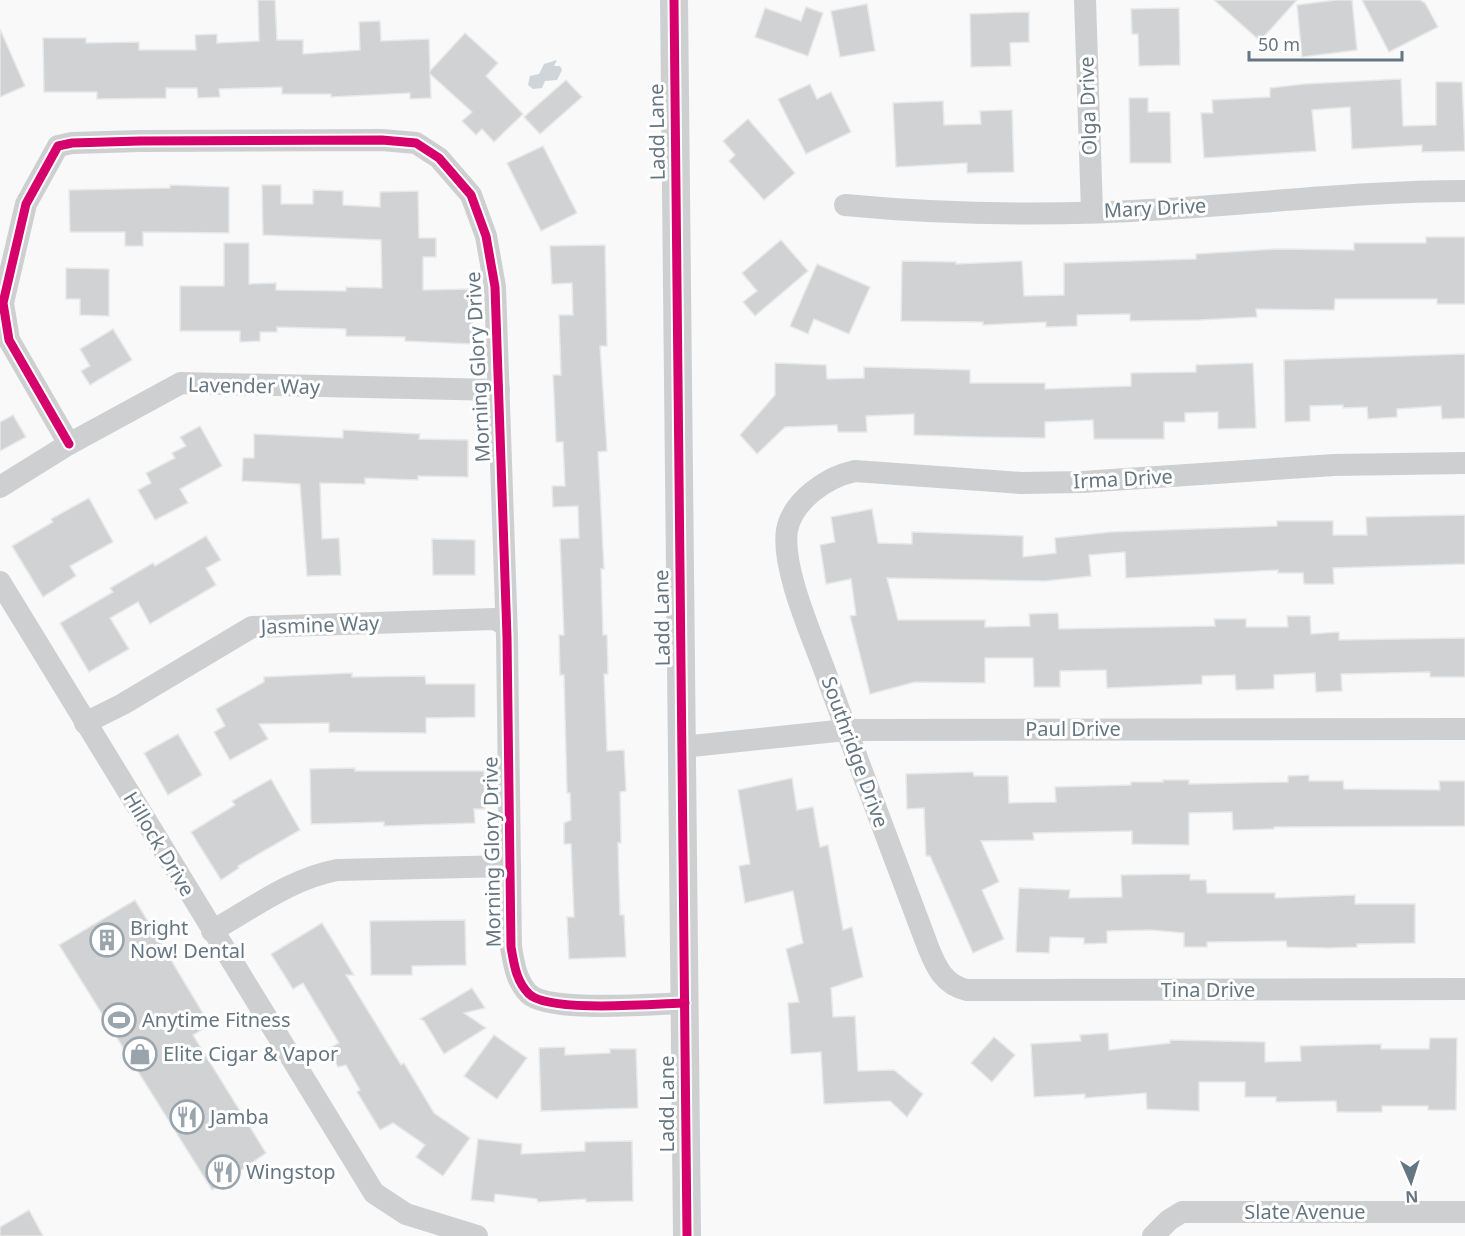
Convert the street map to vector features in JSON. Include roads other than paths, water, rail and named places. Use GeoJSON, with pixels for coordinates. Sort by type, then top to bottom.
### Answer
{"type":"FeatureCollection","features":[{"type":"Feature","properties":{"kind":"street","name":"Ladd Lane"},"geometry":{"type":"LineString","coordinates":[[674,0],[687,1236]]}},
{"type":"Feature","properties":{"kind":"street","name":"Olga Drive"},"geometry":{"type":"LineString","coordinates":[[1084,0],[1092,212]]}},
{"type":"Feature","properties":{"kind":"street","name":"Morning Glory Drive"},"geometry":{"type":"LineString","coordinates":[[69,444],[9,340],[3,303],[26,204],[58,146],[72,143],[382,140],[416,143],[439,158],[471,195],[486,236],[495,286],[506,625],[511,947],[517,978],[530,996],[563,1006],[685,1004]]}},
{"type":"Feature","properties":{"kind":"street","name":"Mary Drive"},"geometry":{"type":"LineString","coordinates":[[845,205],[947,212],[1092,212],[1165,210],[1388,193],[1465,191]]}},
{"type":"Feature","properties":{"kind":"street","name":"Lavender Way"},"geometry":{"type":"LineString","coordinates":[[0,487],[69,444],[181,383],[499,390]]}},
{"type":"Feature","properties":{"kind":"street","name":"Irma Drive"},"geometry":{"type":"LineString","coordinates":[[794,511],[817,488],[833,478],[855,471],[1022,483],[1082,482],[1334,465],[1465,463]]}},
{"type":"Feature","properties":{"kind":"street","name":"Southridge Drive"},"geometry":{"type":"LineString","coordinates":[[794,511],[787,532],[792,575],[846,730],[928,947],[935,964],[951,985]]}},
{"type":"Feature","properties":{"kind":"street","name":"Hillock Drive"},"geometry":{"type":"LineString","coordinates":[[0,582],[374,1193],[406,1215],[477,1236]]}},
{"type":"Feature","properties":{"kind":"street","name":"Jasmine Way"},"geometry":{"type":"LineString","coordinates":[[85,723],[123,704],[252,627],[494,619],[506,625]]}},
{"type":"Feature","properties":{"kind":"street","name":"Paul Drive"},"geometry":{"type":"LineString","coordinates":[[682,747],[846,730],[1465,729]]}},
{"type":"Feature","properties":{"kind":"street"},"geometry":{"type":"LineString","coordinates":[[212,931],[286,886],[312,874],[337,870],[510,866]]}},
{"type":"Feature","properties":{"kind":"street","name":"Tina Drive"},"geometry":{"type":"LineString","coordinates":[[951,985],[967,990],[1465,989]]}},
{"type":"Feature","properties":{"kind":"street","name":"Slate Avenue"},"geometry":{"type":"LineString","coordinates":[[1153,1236],[1169,1220],[1182,1212],[1465,1212]]}},
{"type":"Feature","properties":{"kind":"place","name":"Bright Now! Dental"},"geometry":{"type":"Point","coordinates":[107,940]}},
{"type":"Feature","properties":{"kind":"place","name":"Anytime Fitness"},"geometry":{"type":"Point","coordinates":[119,1020]}},
{"type":"Feature","properties":{"kind":"place","name":"Elite Cigar & Vapor"},"geometry":{"type":"Point","coordinates":[140,1054]}},
{"type":"Feature","properties":{"kind":"place","name":"Jamba"},"geometry":{"type":"Point","coordinates":[187,1117]}},
{"type":"Feature","properties":{"kind":"place","name":"Wingstop"},"geometry":{"type":"Point","coordinates":[223,1172]}}]}
